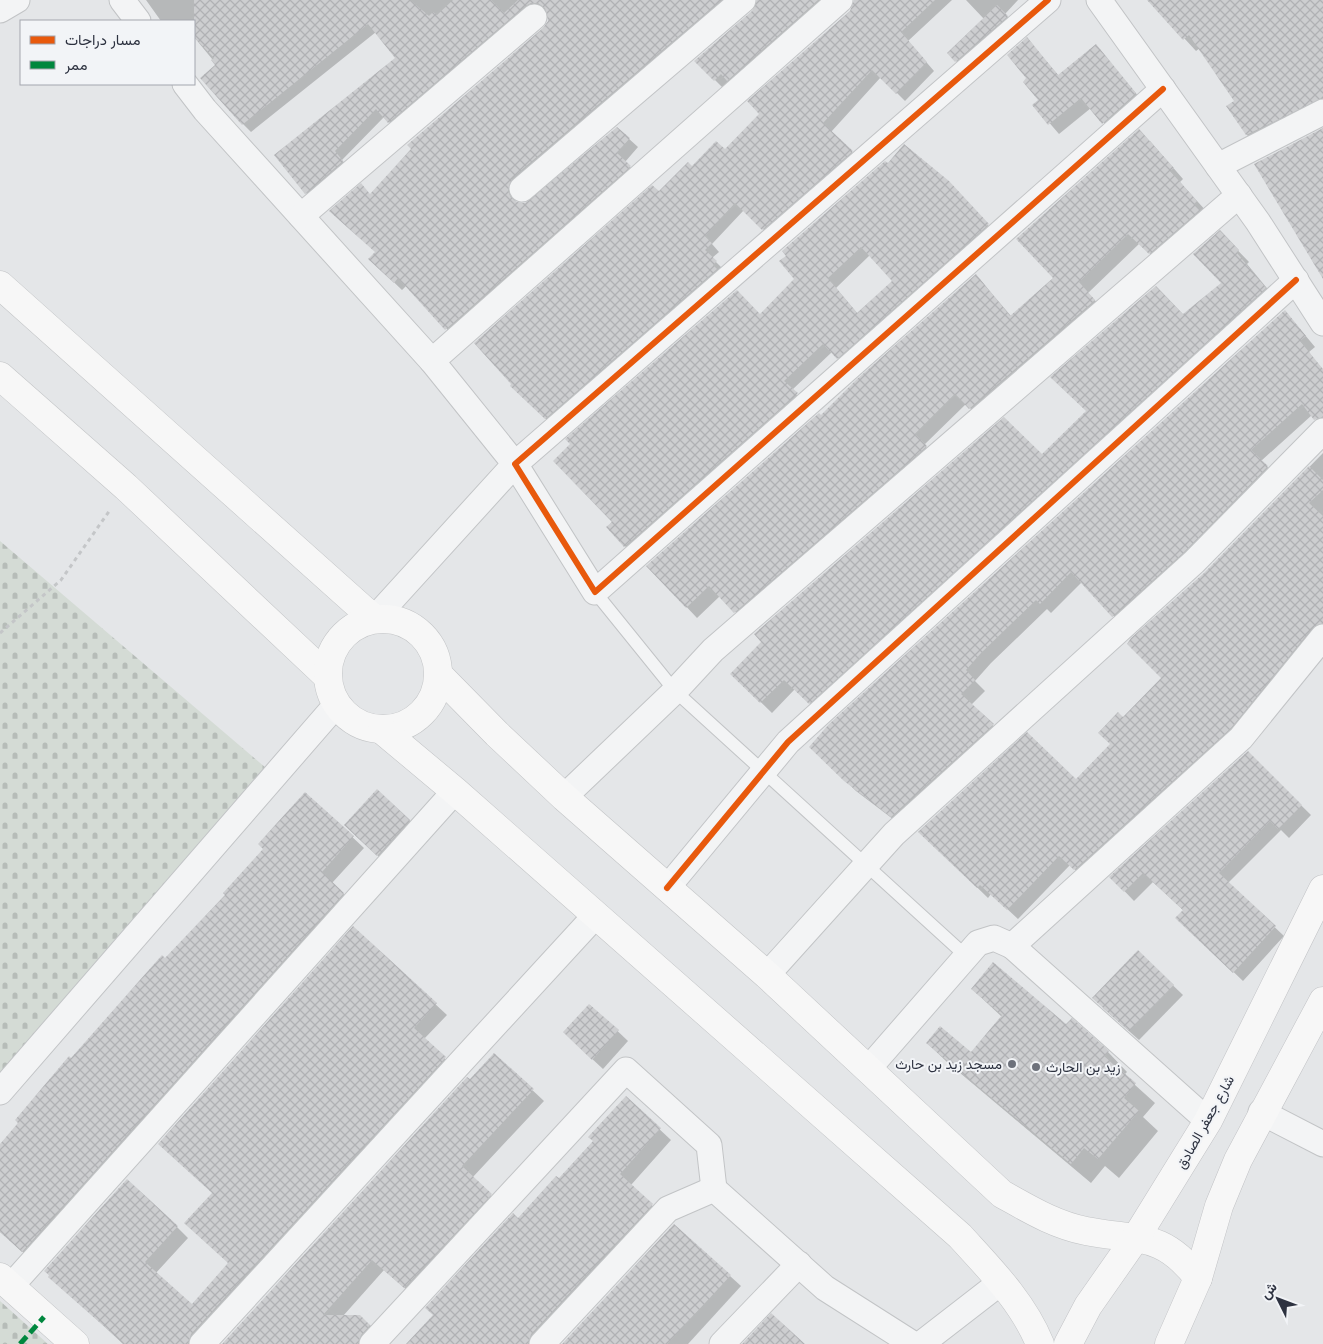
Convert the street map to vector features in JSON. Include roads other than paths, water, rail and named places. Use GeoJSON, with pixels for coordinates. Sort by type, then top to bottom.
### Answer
{"type":"FeatureCollection","features":[{"type":"Feature","properties":{"kind":"main road"},"geometry":{"type":"LineString","coordinates":[[0,285],[374,619]]}},
{"type":"Feature","properties":{"kind":"main road"},"geometry":{"type":"LineString","coordinates":[[0,376],[126,487],[327,676]]}},
{"type":"Feature","properties":{"kind":"main road"},"geometry":{"type":"LineString","coordinates":[[374,619],[394,619],[412,626],[426,639],[436,655],[439,675],[436,692],[422,714],[400,728],[382,730],[364,727],[348,718],[336,704],[330,691],[327,676],[329,660],[336,645],[346,633],[359,624],[374,619]]}},
{"type":"Feature","properties":{"kind":"main road"},"geometry":{"type":"LineString","coordinates":[[439,675],[497,734],[564,797],[767,974],[1002,1194],[1044,1217],[1086,1231],[1137,1236],[1155,1242],[1172,1251],[1186,1263],[1198,1278]]}},
{"type":"Feature","properties":{"kind":"main road"},"geometry":{"type":"LineString","coordinates":[[382,730],[455,791],[960,1236],[1002,1282],[1031,1322],[1040,1344]]}},
{"type":"Feature","properties":{"kind":"main road","name":"شارع جعفر الصادق"},"geometry":{"type":"LineString","coordinates":[[1068,1344],[1088,1306],[1137,1236],[1208,1121],[1323,889]]}},
{"type":"Feature","properties":{"kind":"main road"},"geometry":{"type":"LineString","coordinates":[[1169,1344],[1198,1278],[1219,1206],[1261,1112],[1323,1001]]}},
{"type":"Feature","properties":{"kind":"main road"},"geometry":{"type":"LineString","coordinates":[[5,1282],[75,1344]]}},
{"type":"Feature","properties":{"kind":"street"},"geometry":{"type":"LineString","coordinates":[[0,10],[17,0]]}},
{"type":"Feature","properties":{"kind":"street"},"geometry":{"type":"LineString","coordinates":[[122,0],[137,20]]}},
{"type":"Feature","properties":{"kind":"street"},"geometry":{"type":"LineString","coordinates":[[522,190],[743,0]]}},
{"type":"Feature","properties":{"kind":"street"},"geometry":{"type":"LineString","coordinates":[[432,360],[840,0]]}},
{"type":"Feature","properties":{"kind":"street"},"geometry":{"type":"LineString","coordinates":[[374,619],[516,464],[1048,0]]}},
{"type":"Feature","properties":{"kind":"street"},"geometry":{"type":"LineString","coordinates":[[1099,0],[1239,195],[1323,323]]}},
{"type":"Feature","properties":{"kind":"street"},"geometry":{"type":"LineString","coordinates":[[301,216],[534,17]]}},
{"type":"Feature","properties":{"kind":"street"},"geometry":{"type":"LineString","coordinates":[[186,85],[205,110],[432,360],[516,464],[595,592],[1163,89]]}},
{"type":"Feature","properties":{"kind":"street"},"geometry":{"type":"LineString","coordinates":[[1218,166],[1323,112]]}},
{"type":"Feature","properties":{"kind":"street"},"geometry":{"type":"LineString","coordinates":[[564,797],[675,691],[713,650],[1239,195]]}},
{"type":"Feature","properties":{"kind":"street"},"geometry":{"type":"LineString","coordinates":[[668,888],[788,742],[1296,280]]}},
{"type":"Feature","properties":{"kind":"street"},"geometry":{"type":"LineString","coordinates":[[767,974],[867,866],[894,834],[1194,562],[1323,431]]}},
{"type":"Feature","properties":{"kind":"street"},"geometry":{"type":"LineString","coordinates":[[1012,946],[1241,738],[1323,637]]}},
{"type":"Feature","properties":{"kind":"street"},"geometry":{"type":"LineString","coordinates":[[0,1092],[336,704]]}},
{"type":"Feature","properties":{"kind":"street"},"geometry":{"type":"LineString","coordinates":[[5,1282],[455,791]]}},
{"type":"Feature","properties":{"kind":"street"},"geometry":{"type":"LineString","coordinates":[[202,1344],[596,915]]}},
{"type":"Feature","properties":{"kind":"street"},"geometry":{"type":"LineString","coordinates":[[868,1068],[978,943],[994,938],[1012,946],[1208,1121]]}},
{"type":"Feature","properties":{"kind":"street"},"geometry":{"type":"LineString","coordinates":[[372,1344],[626,1070],[709,1145],[714,1189],[825,1288],[914,1344]]}},
{"type":"Feature","properties":{"kind":"street"},"geometry":{"type":"LineString","coordinates":[[1261,1112],[1323,1144]]}},
{"type":"Feature","properties":{"kind":"street"},"geometry":{"type":"LineString","coordinates":[[542,1344],[668,1209],[714,1189]]}},
{"type":"Feature","properties":{"kind":"street"},"geometry":{"type":"LineString","coordinates":[[722,1344],[799,1264]]}},
{"type":"Feature","properties":{"kind":"street"},"geometry":{"type":"LineString","coordinates":[[921,1344],[1002,1282]]}},
{"type":"Feature","properties":{"kind":"lane"},"geometry":{"type":"LineString","coordinates":[[595,592],[675,691],[966,956]]}},
{"type":"Feature","properties":{"kind":"place","name":"مسجد زيد بن حارث"},"geometry":{"type":"Point","coordinates":[1012,1064]}},
{"type":"Feature","properties":{"kind":"place","name":"زيد بن الحارث"},"geometry":{"type":"Point","coordinates":[1036,1067]}}]}
